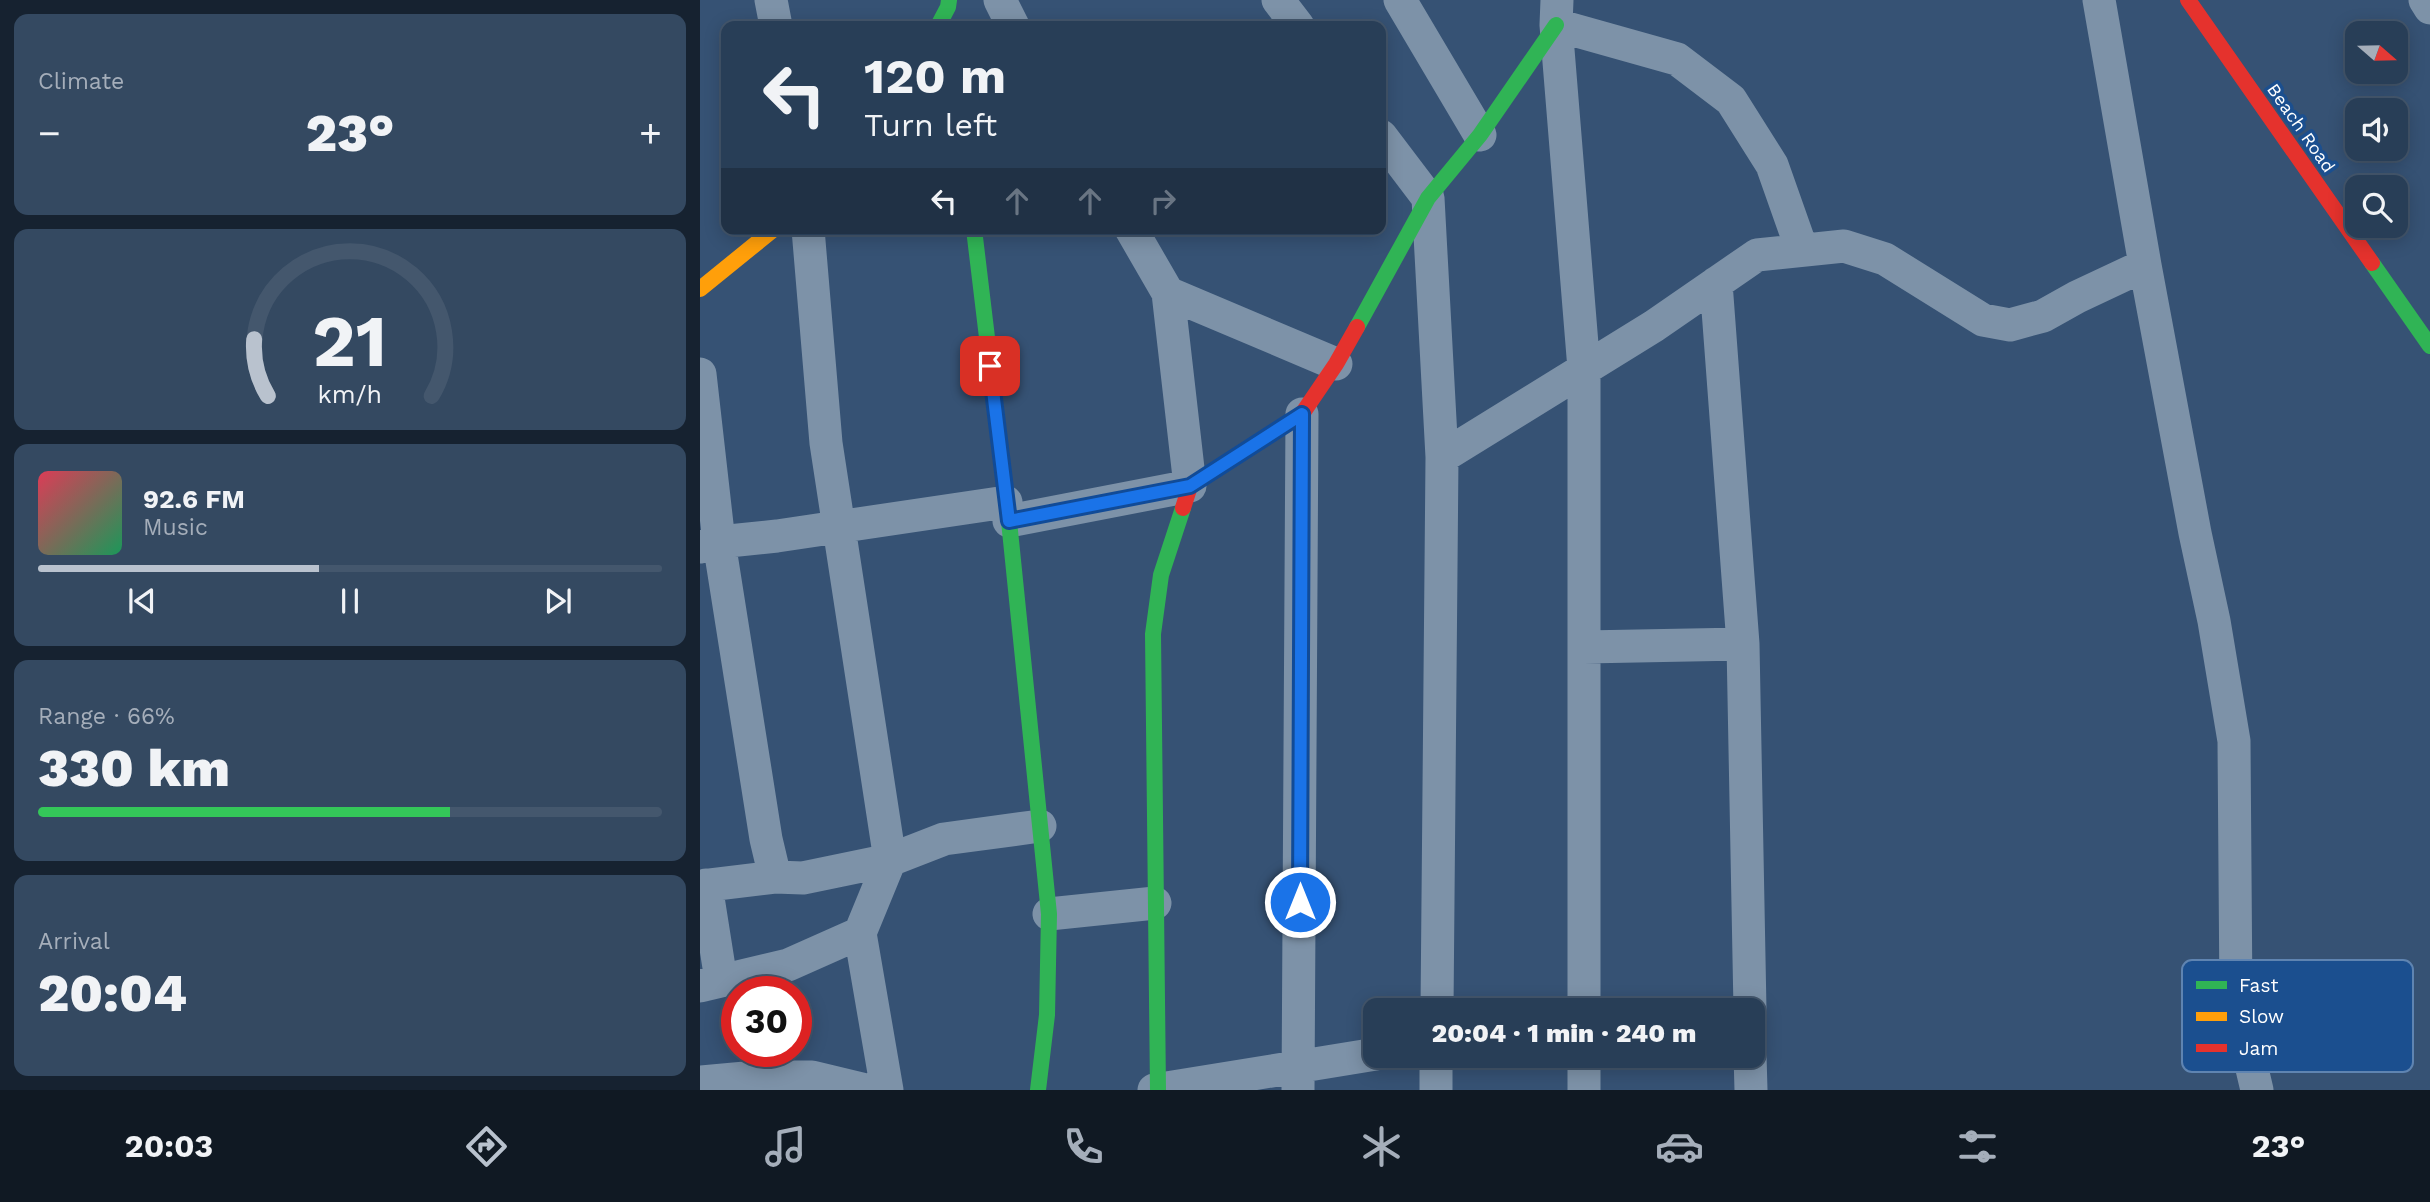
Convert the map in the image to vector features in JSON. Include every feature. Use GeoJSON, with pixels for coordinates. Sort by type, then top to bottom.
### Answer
{"type":"FeatureCollection","features":[{"type":"Feature","properties":{"kind":"street"},"geometry":{"type":"LineString","coordinates":[[771,0],[775,21]]}},
{"type":"Feature","properties":{"kind":"street"},"geometry":{"type":"LineString","coordinates":[[1000,0],[1010,21]]}},
{"type":"Feature","properties":{"kind":"street"},"geometry":{"type":"LineString","coordinates":[[1278,0],[1294,21]]}},
{"type":"Feature","properties":{"kind":"street"},"geometry":{"type":"LineString","coordinates":[[1400,0],[1480,135]]}},
{"type":"Feature","properties":{"kind":"street"},"geometry":{"type":"LineString","coordinates":[[2099,0],[2145,265],[2214,621],[2234,741],[2236,960]]}},
{"type":"Feature","properties":{"kind":"street","name":"Beach Road"},"geometry":{"type":"LineString","coordinates":[[2188,0],[2430,346]]}},
{"type":"Feature","properties":{"kind":"street"},"geometry":{"type":"LineString","coordinates":[[2425,0],[2430,8]]}},
{"type":"Feature","properties":{"kind":"street"},"geometry":{"type":"LineString","coordinates":[[940,21],[948,3]]}},
{"type":"Feature","properties":{"kind":"street"},"geometry":{"type":"LineString","coordinates":[[948,3],[950,21]]}},
{"type":"Feature","properties":{"kind":"street"},"geometry":{"type":"LineString","coordinates":[[709,545],[839,525],[1008,511],[1190,486],[1302,414],[1336,363],[1428,198],[1480,135],[1557,13]]}},
{"type":"Feature","properties":{"kind":"street"},"geometry":{"type":"LineString","coordinates":[[1557,13],[1677,59],[1731,100],[1772,164],[1802,250]]}},
{"type":"Feature","properties":{"kind":"street"},"geometry":{"type":"LineString","coordinates":[[1557,13],[1584,369],[1584,998]]}},
{"type":"Feature","properties":{"kind":"street"},"geometry":{"type":"LineString","coordinates":[[1386,143],[1428,198],[1442,457],[1437,998]]}},
{"type":"Feature","properties":{"kind":"street"},"geometry":{"type":"LineString","coordinates":[[700,289],[767,235]]}},
{"type":"Feature","properties":{"kind":"street"},"geometry":{"type":"LineString","coordinates":[[809,235],[826,443],[890,860],[860,933],[887,1090]]}},
{"type":"Feature","properties":{"kind":"street"},"geometry":{"type":"LineString","coordinates":[[975,235],[1008,511],[1049,914],[1047,1015],[1038,1090]]}},
{"type":"Feature","properties":{"kind":"street"},"geometry":{"type":"LineString","coordinates":[[1134,235],[1168,293],[1190,486],[1161,575],[1153,634],[1157,1090],[1299,1079],[1363,1058]]}},
{"type":"Feature","properties":{"kind":"street"},"geometry":{"type":"LineString","coordinates":[[1442,457],[1584,369],[1757,255],[1844,246],[1885,259],[1983,320],[2010,325],[2043,316],[2145,265]]}},
{"type":"Feature","properties":{"kind":"street"},"geometry":{"type":"LineString","coordinates":[[1716,283],[1744,644],[1750,998]]}},
{"type":"Feature","properties":{"kind":"street"},"geometry":{"type":"LineString","coordinates":[[1168,293],[1336,363]]}},
{"type":"Feature","properties":{"kind":"street"},"geometry":{"type":"LineString","coordinates":[[700,374],[709,545],[775,877]]}},
{"type":"Feature","properties":{"kind":"street"},"geometry":{"type":"LineString","coordinates":[[1299,1079],[1302,414]]}},
{"type":"Feature","properties":{"kind":"street"},"geometry":{"type":"LineString","coordinates":[[1584,647],[1744,644]]}},
{"type":"Feature","properties":{"kind":"street"},"geometry":{"type":"LineString","coordinates":[[860,933],[789,965],[711,983],[703,886],[775,877],[803,878],[890,860],[944,839],[1040,826]]}},
{"type":"Feature","properties":{"kind":"street"},"geometry":{"type":"LineString","coordinates":[[1049,914],[1155,903]]}},
{"type":"Feature","properties":{"kind":"street"},"geometry":{"type":"LineString","coordinates":[[1436,1068],[1436,1090]]}},
{"type":"Feature","properties":{"kind":"street"},"geometry":{"type":"LineString","coordinates":[[1584,1068],[1584,1090]]}},
{"type":"Feature","properties":{"kind":"street"},"geometry":{"type":"LineString","coordinates":[[1750,1068],[1751,1090]]}},
{"type":"Feature","properties":{"kind":"street"},"geometry":{"type":"LineString","coordinates":[[2253,1072],[2257,1090]]}},
{"type":"Feature","properties":{"kind":"street"},"geometry":{"type":"LineString","coordinates":[[700,1082],[756,1077],[812,1077],[866,1090]]}},
{"type":"Feature","properties":{"kind":"traffic: fast"},"geometry":{"type":"LineString","coordinates":[[941,21],[949,0]]}},
{"type":"Feature","properties":{"kind":"traffic: fast"},"geometry":{"type":"LineString","coordinates":[[1357,327],[1428,198],[1480,135],[1556,25]]}},
{"type":"Feature","properties":{"kind":"traffic: fast"},"geometry":{"type":"LineString","coordinates":[[975,235],[1009,521],[1049,914],[1047,1015],[1038,1090]]}},
{"type":"Feature","properties":{"kind":"traffic: fast"},"geometry":{"type":"LineString","coordinates":[[2372,263],[2430,346]]}},
{"type":"Feature","properties":{"kind":"traffic: fast"},"geometry":{"type":"LineString","coordinates":[[1158,1090],[1153,634],[1161,575],[1183,508]]}},
{"type":"Feature","properties":{"kind":"traffic: slow"},"geometry":{"type":"LineString","coordinates":[[700,289],[767,235]]}},
{"type":"Feature","properties":{"kind":"traffic: jam"},"geometry":{"type":"LineString","coordinates":[[2188,0],[2372,263]]}},
{"type":"Feature","properties":{"kind":"traffic: jam"},"geometry":{"type":"LineString","coordinates":[[1183,508],[1190,486],[1302,414],[1357,327]]}},
{"type":"Feature","properties":{"kind":"route"},"geometry":{"type":"LineString","coordinates":[[990,366],[1009,521],[1190,486],[1302,414],[1300,902]]}}]}
